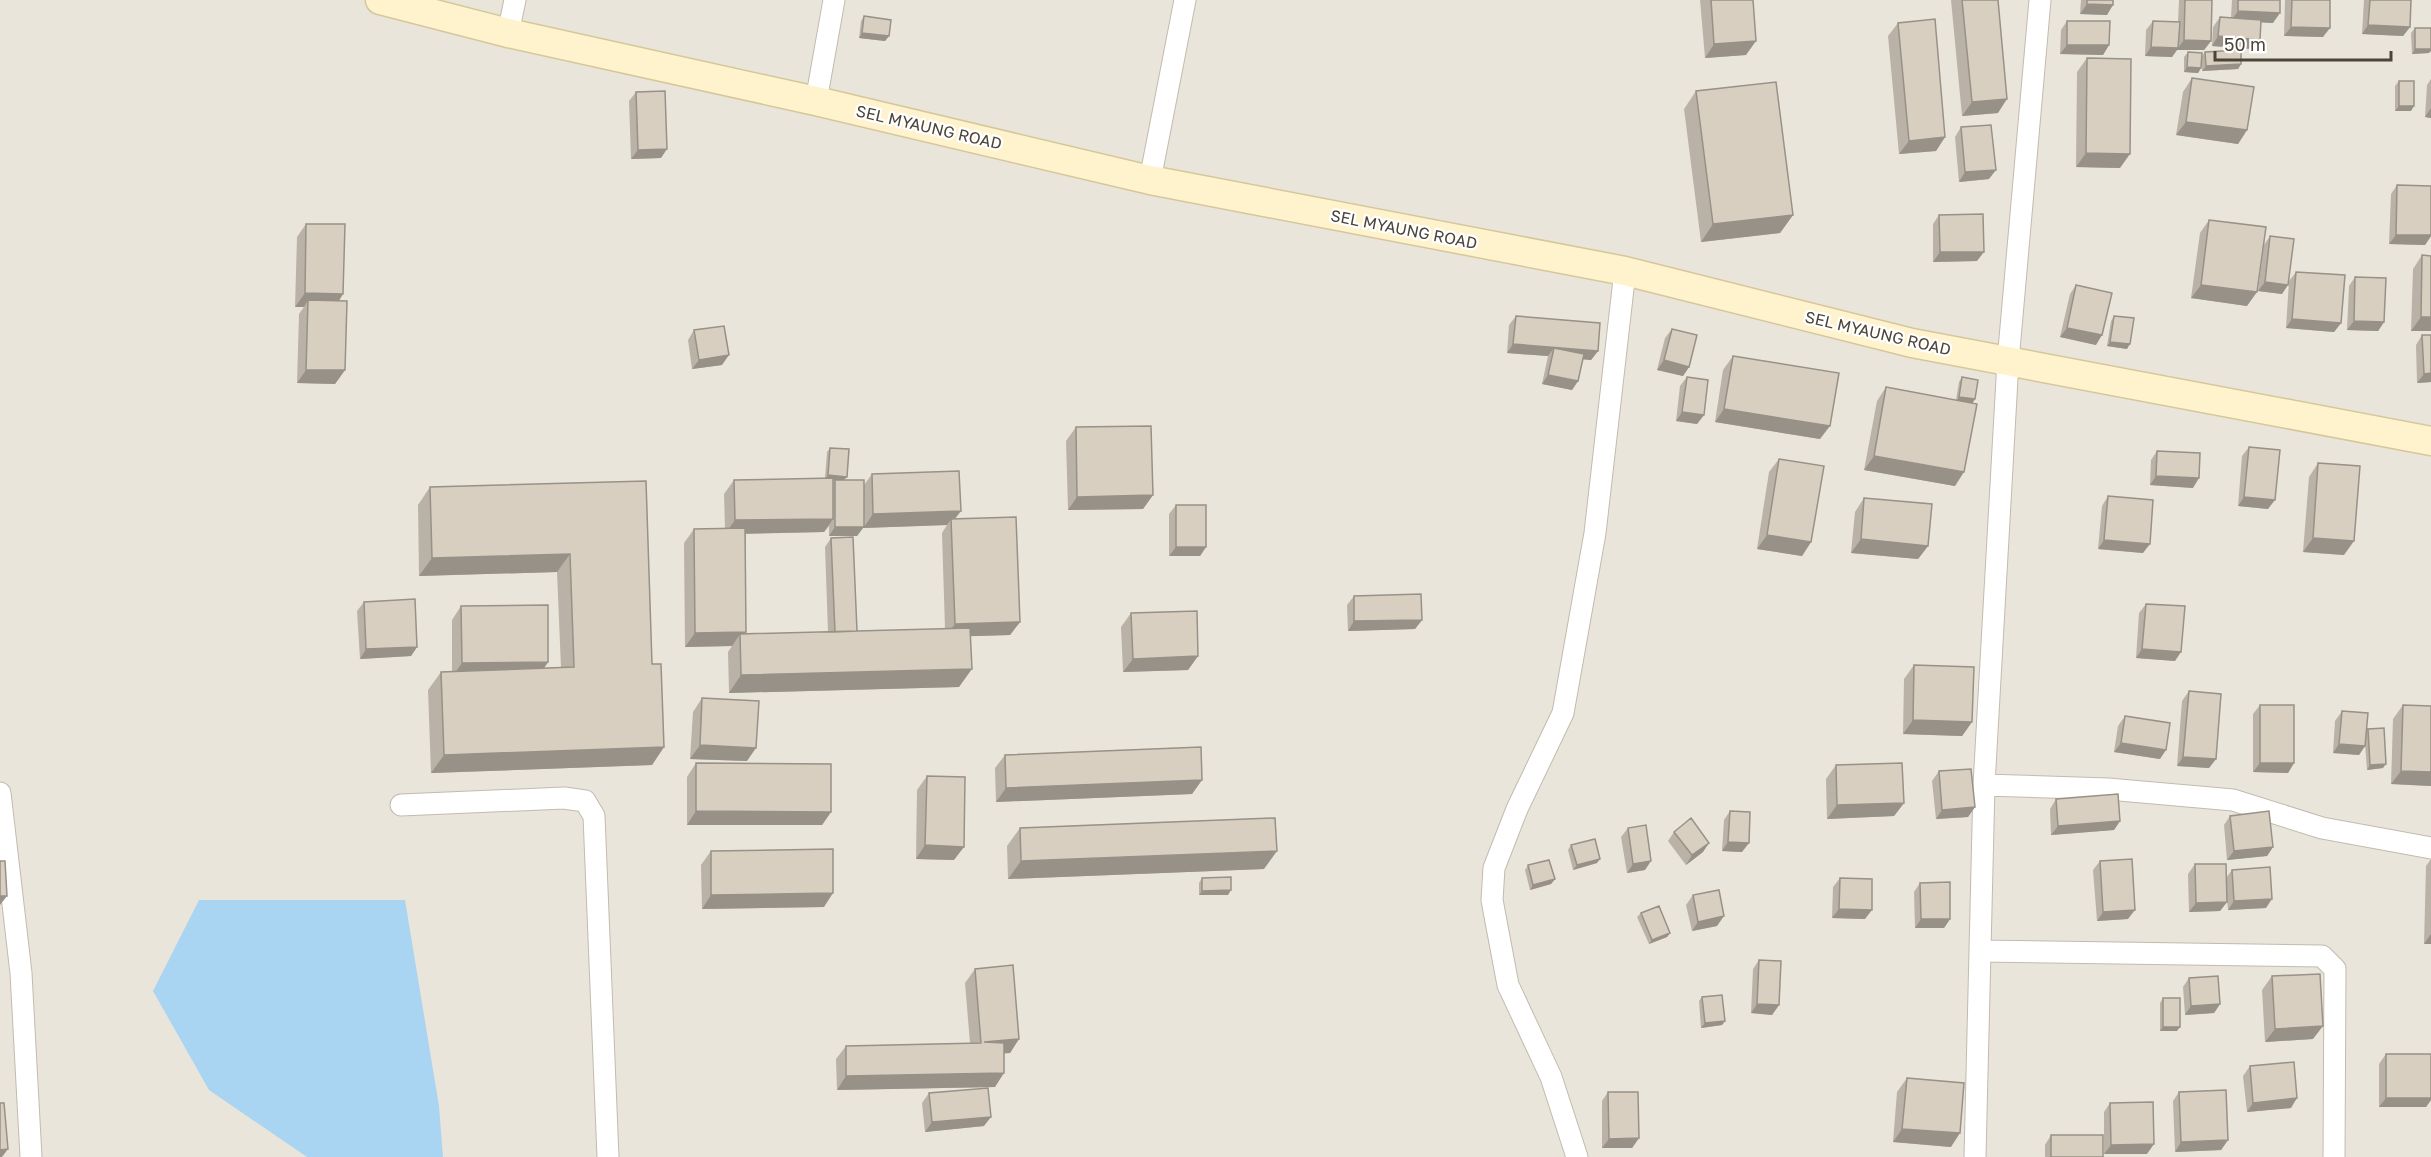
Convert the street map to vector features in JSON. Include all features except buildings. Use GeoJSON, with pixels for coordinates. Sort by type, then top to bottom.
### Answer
{"type":"FeatureCollection","features":[{"type":"Feature","properties":{"kind":"main road","name":"SEL MYAUNG ROAD"},"geometry":{"type":"LineString","coordinates":[[380,0],[508,33],[816,100],[1150,180],[1625,271],[1912,343],[2431,441]]}},
{"type":"Feature","properties":{"kind":"street"},"geometry":{"type":"LineString","coordinates":[[508,33],[515,0]]}},
{"type":"Feature","properties":{"kind":"street"},"geometry":{"type":"LineString","coordinates":[[816,100],[834,0]]}},
{"type":"Feature","properties":{"kind":"street"},"geometry":{"type":"LineString","coordinates":[[1150,180],[1185,0]]}},
{"type":"Feature","properties":{"kind":"street"},"geometry":{"type":"LineString","coordinates":[[1975,1157],[1984,785],[2008,361],[2040,0]]}},
{"type":"Feature","properties":{"kind":"street"},"geometry":{"type":"LineString","coordinates":[[1577,1157],[1551,1077],[1508,985],[1492,900],[1494,868],[1517,809],[1563,713],[1595,533],[1625,271]]}},
{"type":"Feature","properties":{"kind":"street"},"geometry":{"type":"LineString","coordinates":[[1984,785],[2108,789],[2233,800],[2322,828],[2431,848]]}},
{"type":"Feature","properties":{"kind":"street"},"geometry":{"type":"LineString","coordinates":[[0,793],[21,972],[31,1157]]}},
{"type":"Feature","properties":{"kind":"street"},"geometry":{"type":"LineString","coordinates":[[401,805],[564,798],[585,801],[594,816],[608,1157]]}},
{"type":"Feature","properties":{"kind":"street"},"geometry":{"type":"LineString","coordinates":[[1980,951],[2322,956],[2335,969],[2334,1157]]}},
{"type":"Feature","properties":{"kind":"shaded area"},"geometry":{"type":"Polygon","coordinates":[[[0,0],[2431,0],[2431,1157],[0,1157],[0,0]]]}},
{"type":"Feature","properties":{"kind":"water"},"geometry":{"type":"Polygon","coordinates":[[[199,900],[405,900],[439,1106],[443,1157],[307,1157],[209,1090],[153,991],[199,900]]]}}]}
